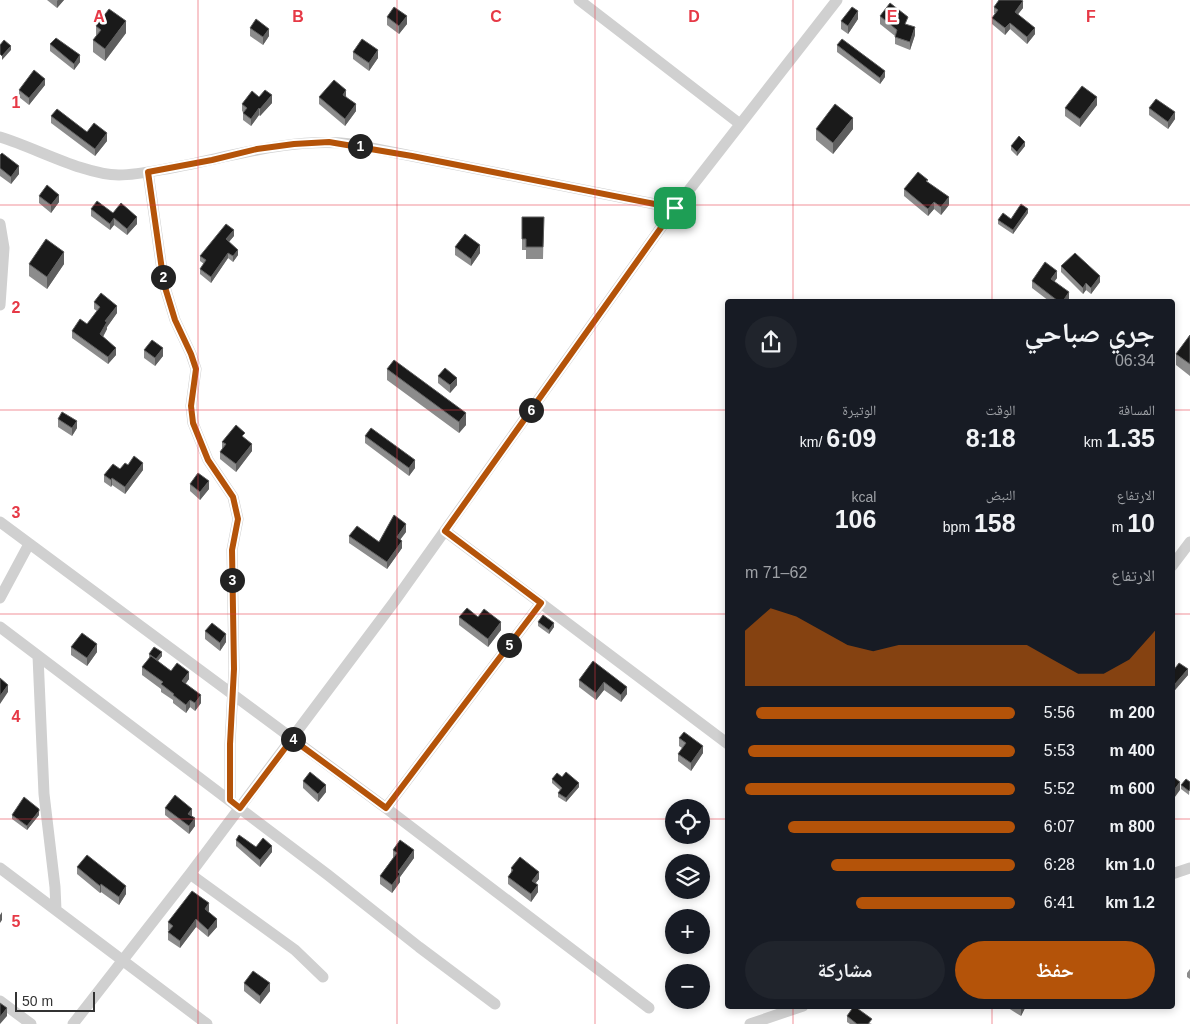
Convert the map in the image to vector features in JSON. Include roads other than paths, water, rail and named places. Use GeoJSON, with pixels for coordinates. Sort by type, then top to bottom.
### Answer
{"type":"FeatureCollection","features":[{"type":"Feature","properties":{"kind":"street"},"geometry":{"type":"LineString","coordinates":[[579,0],[740,124]]}},
{"type":"Feature","properties":{"kind":"street"},"geometry":{"type":"LineString","coordinates":[[73,1024],[190,874],[394,602],[675,208],[837,0]]}},
{"type":"Feature","properties":{"kind":"street"},"geometry":{"type":"LineString","coordinates":[[0,137],[98,172],[118,175],[148,172],[257,149],[329,142],[390,152],[675,208]]}},
{"type":"Feature","properties":{"kind":"street"},"geometry":{"type":"LineString","coordinates":[[148,172],[164,284],[175,320],[196,369],[191,406],[193,423],[208,460],[233,497],[238,519],[232,550],[233,694],[230,744],[230,800]]}},
{"type":"Feature","properties":{"kind":"street"},"geometry":{"type":"LineString","coordinates":[[0,224],[4,248],[0,305]]}},
{"type":"Feature","properties":{"kind":"street"},"geometry":{"type":"LineString","coordinates":[[0,522],[386,808],[649,1008]]}},
{"type":"Feature","properties":{"kind":"street"},"geometry":{"type":"LineString","coordinates":[[445,531],[725,742]]}},
{"type":"Feature","properties":{"kind":"street"},"geometry":{"type":"LineString","coordinates":[[1175,562],[1190,542]]}},
{"type":"Feature","properties":{"kind":"street"},"geometry":{"type":"LineString","coordinates":[[0,598],[29,544]]}},
{"type":"Feature","properties":{"kind":"street"},"geometry":{"type":"LineString","coordinates":[[386,808],[541,603]]}},
{"type":"Feature","properties":{"kind":"street"},"geometry":{"type":"LineString","coordinates":[[0,627],[230,800],[495,1004]]}},
{"type":"Feature","properties":{"kind":"street"},"geometry":{"type":"LineString","coordinates":[[38,656],[44,794],[56,910]]}},
{"type":"Feature","properties":{"kind":"street"},"geometry":{"type":"LineString","coordinates":[[0,868],[207,1024]]}},
{"type":"Feature","properties":{"kind":"street"},"geometry":{"type":"LineString","coordinates":[[1175,873],[1190,868]]}},
{"type":"Feature","properties":{"kind":"street"},"geometry":{"type":"LineString","coordinates":[[190,874],[295,950],[323,977]]}},
{"type":"Feature","properties":{"kind":"street"},"geometry":{"type":"LineString","coordinates":[[0,1001],[30,1024]]}},
{"type":"Feature","properties":{"kind":"street"},"geometry":{"type":"LineString","coordinates":[[750,1024],[794,1009]]}}]}
